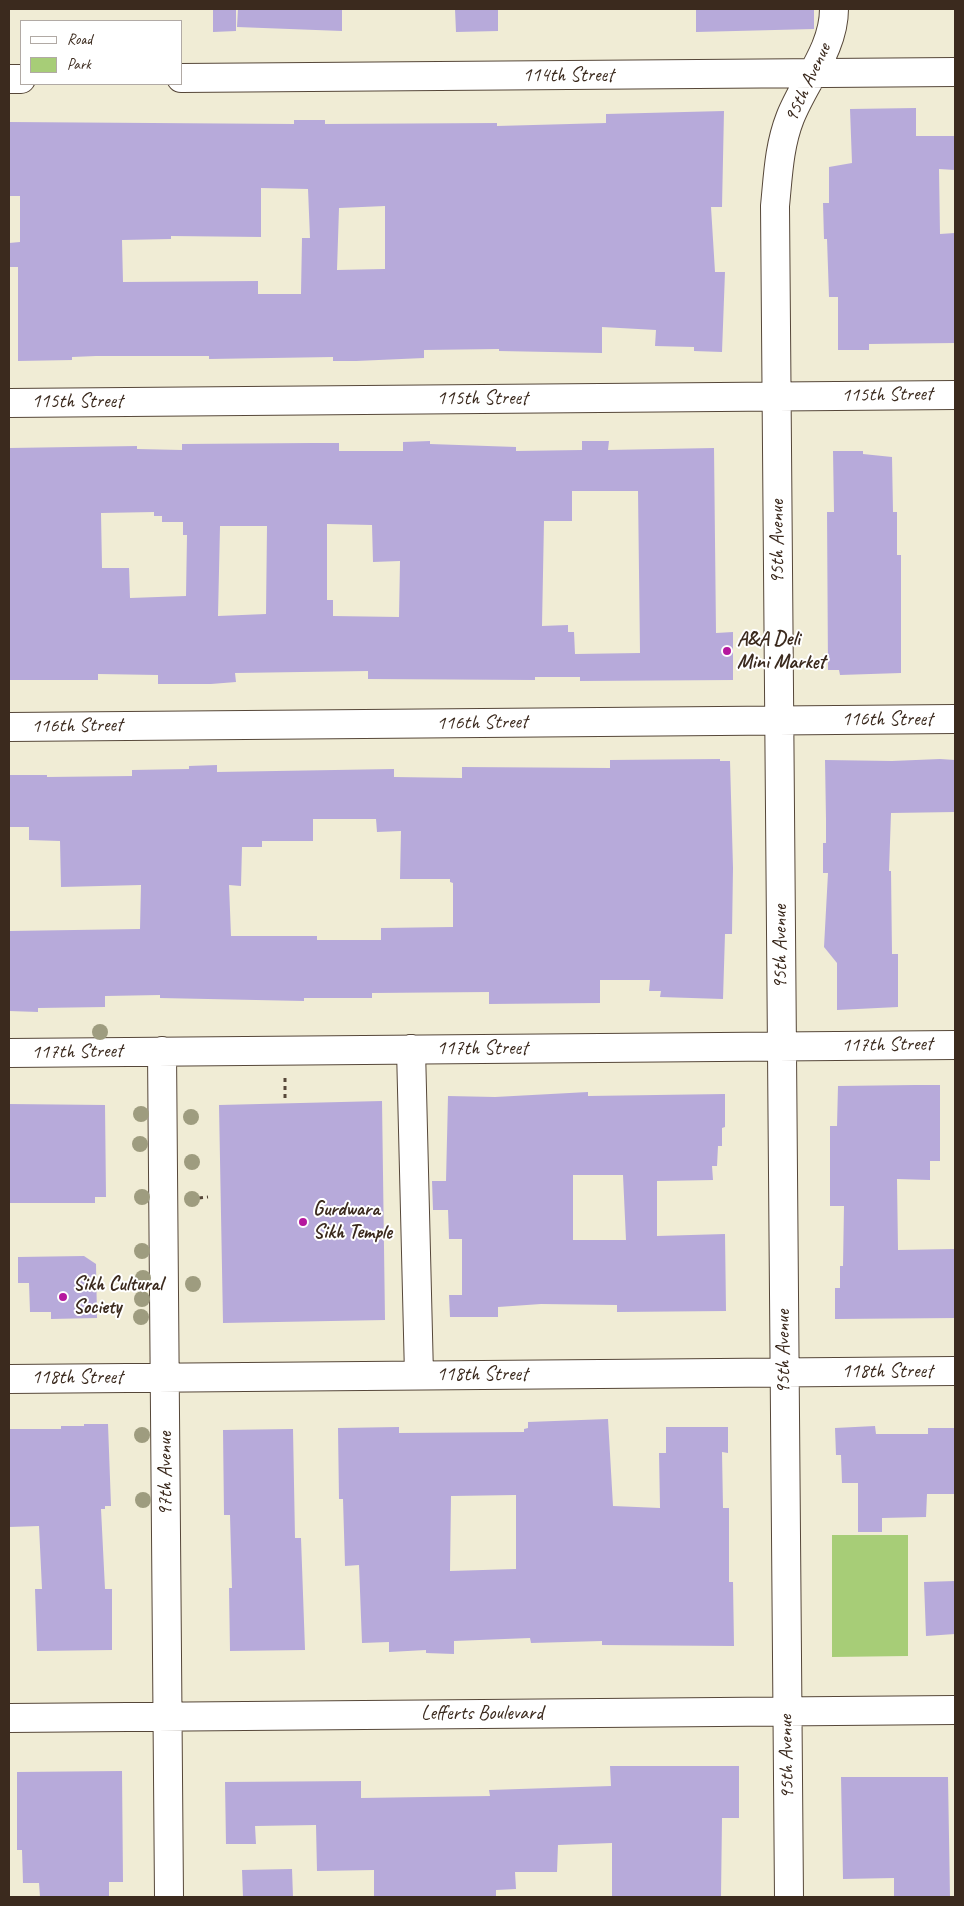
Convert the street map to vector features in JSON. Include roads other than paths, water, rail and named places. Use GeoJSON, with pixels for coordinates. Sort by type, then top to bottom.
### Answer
{"type":"FeatureCollection","features":[{"type":"Feature","properties":{"kind":"street","name":"95th Avenue"},"geometry":{"type":"LineString","coordinates":[[789,1897],[775,206],[779,157],[789,121],[828,43],[834,23],[834,9]]}},
{"type":"Feature","properties":{"kind":"street","name":"114th Street"},"geometry":{"type":"LineString","coordinates":[[182,78],[955,72]]}},
{"type":"Feature","properties":{"kind":"street","name":"115th Street"},"geometry":{"type":"LineString","coordinates":[[9,403],[955,395]]}},
{"type":"Feature","properties":{"kind":"street","name":"116th Street"},"geometry":{"type":"LineString","coordinates":[[9,727],[955,720]]}},
{"type":"Feature","properties":{"kind":"street","name":"117th Street"},"geometry":{"type":"LineString","coordinates":[[9,1052],[782,1047],[955,1044]]}},
{"type":"Feature","properties":{"kind":"street"},"geometry":{"type":"LineString","coordinates":[[411,1049],[419,1375]]}},
{"type":"Feature","properties":{"kind":"street","name":"97th Avenue"},"geometry":{"type":"LineString","coordinates":[[162,1051],[169,1897]]}},
{"type":"Feature","properties":{"kind":"street","name":"118th Street"},"geometry":{"type":"LineString","coordinates":[[9,1378],[955,1371]]}},
{"type":"Feature","properties":{"kind":"street","name":"Lefferts Boulevard"},"geometry":{"type":"LineString","coordinates":[[9,1718],[955,1710]]}},
{"type":"Feature","properties":{"kind":"place","name":"A&A Deli Mini Market"},"geometry":{"type":"Point","coordinates":[727,651]}},
{"type":"Feature","properties":{"kind":"place","name":"Gurdwara Sikh Temple"},"geometry":{"type":"Point","coordinates":[303,1222]}},
{"type":"Feature","properties":{"kind":"place","name":"Sikh Cultural Society"},"geometry":{"type":"Point","coordinates":[63,1297]}}]}
